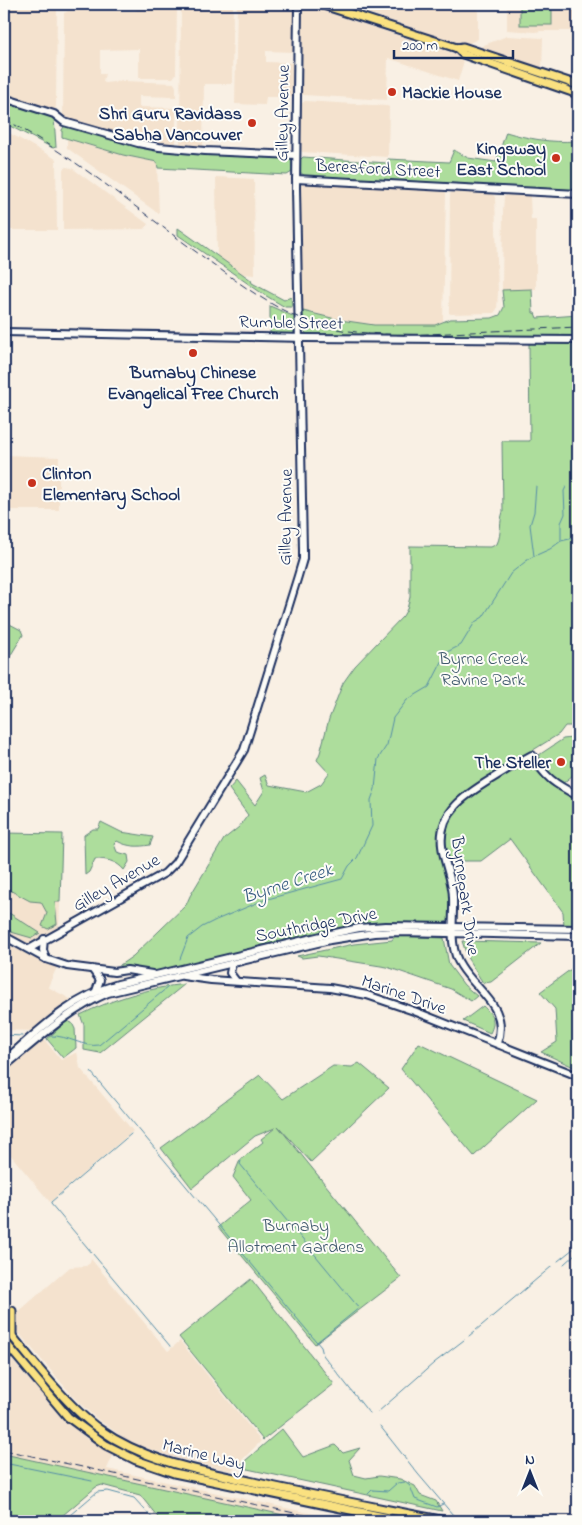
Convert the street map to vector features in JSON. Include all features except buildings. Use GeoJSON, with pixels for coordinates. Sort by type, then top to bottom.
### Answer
{"type":"FeatureCollection","features":[{"type":"Feature","properties":{"kind":"main road"},"geometry":{"type":"LineString","coordinates":[[320,4],[457,48],[463,47],[578,85]]}},
{"type":"Feature","properties":{"kind":"main road"},"geometry":{"type":"LineString","coordinates":[[457,48],[462,54],[578,94]]}},
{"type":"Feature","properties":{"kind":"main road"},"geometry":{"type":"LineString","coordinates":[[12,1311],[12,1336]]}},
{"type":"Feature","properties":{"kind":"main road","name":"Marine Way"},"geometry":{"type":"LineString","coordinates":[[4,1326],[81,1414],[98,1428],[130,1448],[179,1466],[446,1521]]}},
{"type":"Feature","properties":{"kind":"main road","name":"Marine Way"},"geometry":{"type":"LineString","coordinates":[[4,1341],[68,1417],[106,1445],[136,1460],[156,1468],[188,1476],[403,1521]]}},
{"type":"Feature","properties":{"kind":"street","name":"Gilley Avenue"},"geometry":{"type":"LineString","coordinates":[[29,949],[165,873],[172,867],[244,750],[303,559],[296,179],[298,4]]}},
{"type":"Feature","properties":{"kind":"street","name":"Beresford Street"},"geometry":{"type":"LineString","coordinates":[[4,98],[54,114],[64,122],[138,143],[178,149],[296,155]]}},
{"type":"Feature","properties":{"kind":"street","name":"Beresford Street"},"geometry":{"type":"LineString","coordinates":[[296,179],[578,194]]}},
{"type":"Feature","properties":{"kind":"street","name":"Rumble Street"},"geometry":{"type":"LineString","coordinates":[[4,332],[299,338],[578,340]]}},
{"type":"Feature","properties":{"kind":"street","name":"Byrnepark Drive"},"geometry":{"type":"LineString","coordinates":[[497,1043],[501,1028],[499,1015],[460,966],[456,957],[453,930],[453,891],[442,847],[442,832],[447,817],[456,804],[468,793],[532,755],[548,778],[578,796]]}},
{"type":"Feature","properties":{"kind":"street","name":"Southridge Drive"},"geometry":{"type":"LineString","coordinates":[[124,986],[156,975],[359,928],[398,925],[453,930],[578,936]]}},
{"type":"Feature","properties":{"kind":"street","name":"Southridge Drive"},"geometry":{"type":"LineString","coordinates":[[124,986],[182,976],[351,936],[453,930],[578,929]]}},
{"type":"Feature","properties":{"kind":"street"},"geometry":{"type":"LineString","coordinates":[[4,936],[46,959],[66,966],[119,973],[124,986]]}},
{"type":"Feature","properties":{"kind":"street"},"geometry":{"type":"LineString","coordinates":[[44,939],[43,950],[46,959]]}},
{"type":"Feature","properties":{"kind":"street"},"geometry":{"type":"LineString","coordinates":[[232,964],[230,973],[236,981]]}},
{"type":"Feature","properties":{"kind":"street"},"geometry":{"type":"LineString","coordinates":[[92,970],[100,980],[96,991]]}},
{"type":"Feature","properties":{"kind":"street"},"geometry":{"type":"LineString","coordinates":[[114,972],[127,970],[156,975]]}},
{"type":"Feature","properties":{"kind":"street","name":"Marine Drive"},"geometry":{"type":"LineString","coordinates":[[182,976],[211,980],[330,988],[367,995],[497,1043],[578,1076]]}},
{"type":"Feature","properties":{"kind":"street"},"geometry":{"type":"LineString","coordinates":[[4,1061],[58,1014],[96,991],[124,986]]}},
{"type":"Feature","properties":{"kind":"street"},"geometry":{"type":"LineString","coordinates":[[4,1067],[72,1012],[92,1000],[124,986]]}},
{"type":"Feature","properties":{"kind":"shaded area"},"geometry":{"type":"Polygon","coordinates":[[[4,4],[57,4],[56,107],[54,110],[4,95],[4,4]]]}},
{"type":"Feature","properties":{"kind":"shaded area"},"geometry":{"type":"Polygon","coordinates":[[[126,4],[177,4],[176,74],[173,78],[139,78],[139,49],[100,50],[100,74],[105,74],[103,81],[105,83],[123,81],[174,83],[176,97],[139,96],[139,107],[176,108],[176,142],[174,145],[138,142],[63,117],[64,13],[68,11],[136,11],[135,5],[126,4]]]}},
{"type":"Feature","properties":{"kind":"shaded area"},"geometry":{"type":"Polygon","coordinates":[[[181,4],[233,4],[232,84],[204,84],[203,145],[200,148],[181,146],[180,143],[181,4]]]}},
{"type":"Feature","properties":{"kind":"shaded area"},"geometry":{"type":"Polygon","coordinates":[[[237,4],[294,4],[293,52],[266,51],[266,62],[293,63],[293,97],[266,97],[265,105],[235,104],[237,4]]]}},
{"type":"Feature","properties":{"kind":"shaded area"},"geometry":{"type":"Polygon","coordinates":[[[353,4],[478,4],[478,39],[465,45],[355,9],[353,4]]]}},
{"type":"Feature","properties":{"kind":"shaded area"},"geometry":{"type":"Polygon","coordinates":[[[507,4],[578,4],[578,31],[535,32],[507,30],[507,4]]]}},
{"type":"Feature","properties":{"kind":"shaded area"},"geometry":{"type":"Polygon","coordinates":[[[305,6],[458,55],[463,64],[458,81],[388,58],[387,100],[303,95],[301,92],[302,10],[305,6]]]}},
{"type":"Feature","properties":{"kind":"shaded area"},"geometry":{"type":"Polygon","coordinates":[[[507,36],[543,38],[542,70],[481,49],[484,45],[507,36]]]}},
{"type":"Feature","properties":{"kind":"shaded area"},"geometry":{"type":"Polygon","coordinates":[[[305,101],[389,107],[388,157],[302,152],[300,148],[301,104],[305,101]]]}},
{"type":"Feature","properties":{"kind":"shaded area"},"geometry":{"type":"Polygon","coordinates":[[[4,130],[56,159],[57,230],[4,230],[4,130]]]}},
{"type":"Feature","properties":{"kind":"shaded area"},"geometry":{"type":"Polygon","coordinates":[[[67,139],[123,155],[157,162],[159,214],[67,148],[67,139]]]}},
{"type":"Feature","properties":{"kind":"shaded area"},"geometry":{"type":"Polygon","coordinates":[[[66,167],[72,168],[148,224],[145,229],[63,230],[63,169],[66,167]]]}},
{"type":"Feature","properties":{"kind":"shaded area"},"geometry":{"type":"Polygon","coordinates":[[[216,177],[254,179],[255,275],[243,274],[217,256],[216,177]]]}},
{"type":"Feature","properties":{"kind":"shaded area"},"geometry":{"type":"Polygon","coordinates":[[[306,183],[445,188],[443,321],[436,325],[374,325],[340,320],[303,311],[300,186],[306,183]]]}},
{"type":"Feature","properties":{"kind":"shaded area"},"geometry":{"type":"Polygon","coordinates":[[[452,192],[492,194],[495,197],[498,292],[497,309],[494,313],[449,313],[450,194],[452,192]]]}},
{"type":"Feature","properties":{"kind":"shaded area"},"geometry":{"type":"Polygon","coordinates":[[[508,195],[530,196],[531,219],[536,220],[536,289],[502,290],[503,211],[504,197],[508,195]]]}},
{"type":"Feature","properties":{"kind":"shaded area","name":"Clinton Elementary School"},"geometry":{"type":"Polygon","coordinates":[[[4,455],[59,457],[59,510],[4,510],[4,455]]]}},
{"type":"Feature","properties":{"kind":"shaded area"},"geometry":{"type":"Polygon","coordinates":[[[4,887],[30,901],[60,902],[59,928],[29,944],[4,932],[4,887]]]}},
{"type":"Feature","properties":{"kind":"shaded area"},"geometry":{"type":"Polygon","coordinates":[[[4,942],[57,967],[48,987],[72,1000],[35,1031],[4,1030],[4,942]]]}},
{"type":"Feature","properties":{"kind":"shaded area"},"geometry":{"type":"Polygon","coordinates":[[[43,1038],[61,1060],[77,1052],[80,1068],[133,1131],[50,1202],[4,1147],[4,1071],[43,1038]]]}},
{"type":"Feature","properties":{"kind":"shaded area"},"geometry":{"type":"Polygon","coordinates":[[[91,1259],[168,1351],[180,1341],[261,1441],[231,1471],[172,1457],[139,1447],[125,1440],[77,1401],[16,1330],[14,1326],[17,1313],[70,1267],[86,1266],[90,1263],[91,1259]]]}},
{"type":"Feature","properties":{"kind":"shaded area"},"geometry":{"type":"Polygon","coordinates":[[[4,1347],[13,1361],[62,1418],[87,1439],[113,1455],[107,1469],[346,1521],[311,1521],[4,1454],[4,1347]]]}},
{"type":"Feature","properties":{"kind":"green space"},"geometry":{"type":"Polygon","coordinates":[[[520,6],[552,6],[552,25],[520,25],[520,6]]]}},
{"type":"Feature","properties":{"kind":"green space"},"geometry":{"type":"Polygon","coordinates":[[[4,101],[54,117],[56,147],[53,148],[4,123],[4,101]]]}},
{"type":"Feature","properties":{"kind":"green space"},"geometry":{"type":"Polygon","coordinates":[[[65,125],[126,143],[291,157],[292,172],[287,175],[158,168],[157,162],[123,155],[62,137],[62,130],[65,125]]]}},
{"type":"Feature","properties":{"kind":"green space"},"geometry":{"type":"Polygon","coordinates":[[[506,132],[540,140],[576,141],[578,190],[342,179],[305,176],[300,172],[300,160],[303,157],[387,163],[388,159],[449,162],[454,150],[468,158],[496,162],[506,132]]]}},
{"type":"Feature","properties":{"kind":"green space"},"geometry":{"type":"Polygon","coordinates":[[[178,228],[251,280],[252,283],[284,300],[291,297],[292,307],[285,307],[263,294],[178,235],[178,228]]]}},
{"type":"Feature","properties":{"kind":"green space"},"geometry":{"type":"Polygon","coordinates":[[[532,289],[533,313],[535,313],[537,318],[578,315],[578,337],[307,334],[303,330],[303,311],[340,320],[374,325],[435,325],[450,319],[492,318],[500,315],[504,307],[502,290],[532,289]]]}},
{"type":"Feature","properties":{"kind":"green space"},"geometry":{"type":"Polygon","coordinates":[[[270,306],[295,317],[293,334],[270,334],[270,306]]]}},
{"type":"Feature","properties":{"kind":"green space","name":"Byrne Creek Ravine Park"},"geometry":{"type":"Polygon","coordinates":[[[529,343],[578,344],[578,717],[573,720],[571,726],[565,726],[559,734],[464,793],[448,810],[441,823],[438,843],[449,890],[450,917],[448,921],[442,923],[363,925],[330,930],[154,972],[119,968],[120,965],[133,956],[186,905],[224,839],[239,827],[248,815],[229,789],[236,781],[255,805],[264,791],[260,778],[265,775],[269,785],[306,792],[321,784],[329,773],[317,760],[329,719],[343,683],[355,666],[403,616],[407,609],[410,597],[410,546],[491,547],[497,544],[503,512],[502,441],[530,441],[529,343]]]}},
{"type":"Feature","properties":{"kind":"green space"},"geometry":{"type":"Polygon","coordinates":[[[4,621],[21,630],[23,635],[9,658],[4,672],[4,621]]]}},
{"type":"Feature","properties":{"kind":"green space","name":"The Steller"},"geometry":{"type":"Polygon","coordinates":[[[575,733],[578,734],[578,771],[562,784],[550,776],[539,755],[563,739],[572,738],[575,733]]]}},
{"type":"Feature","properties":{"kind":"green space"},"geometry":{"type":"Polygon","coordinates":[[[528,761],[533,763],[549,784],[578,800],[578,926],[564,926],[563,912],[510,839],[481,861],[448,861],[446,833],[454,813],[471,796],[528,761]]]}},
{"type":"Feature","properties":{"kind":"green space"},"geometry":{"type":"Polygon","coordinates":[[[101,822],[121,832],[153,837],[150,845],[133,846],[117,841],[114,844],[117,852],[128,855],[129,862],[124,870],[118,864],[111,861],[95,859],[89,872],[85,875],[84,835],[93,829],[98,829],[101,822]]]}},
{"type":"Feature","properties":{"kind":"green space"},"geometry":{"type":"Polygon","coordinates":[[[4,833],[62,834],[60,902],[55,902],[57,924],[48,929],[42,926],[47,913],[41,902],[30,901],[4,887],[4,833]]]}},
{"type":"Feature","properties":{"kind":"green space"},"geometry":{"type":"Polygon","coordinates":[[[9,913],[40,933],[32,938],[11,932],[5,920],[9,913]]]}},
{"type":"Feature","properties":{"kind":"green space"},"geometry":{"type":"Polygon","coordinates":[[[395,936],[444,938],[449,965],[464,985],[477,996],[471,1001],[451,989],[387,967],[318,956],[302,958],[297,956],[354,944],[392,940],[395,936]]]}},
{"type":"Feature","properties":{"kind":"green space"},"geometry":{"type":"Polygon","coordinates":[[[462,941],[541,943],[491,982],[483,983],[468,959],[462,941]]]}},
{"type":"Feature","properties":{"kind":"green space"},"geometry":{"type":"Polygon","coordinates":[[[578,964],[578,1069],[541,1052],[557,1042],[555,1009],[540,992],[578,964]]]}},
{"type":"Feature","properties":{"kind":"green space"},"geometry":{"type":"Polygon","coordinates":[[[185,984],[100,1053],[84,1050],[84,1025],[80,1015],[131,995],[185,984]]]}},
{"type":"Feature","properties":{"kind":"green space"},"geometry":{"type":"Polygon","coordinates":[[[483,1006],[492,1018],[493,1025],[490,1033],[463,1021],[483,1006]]]}},
{"type":"Feature","properties":{"kind":"green space"},"geometry":{"type":"Polygon","coordinates":[[[67,1021],[72,1023],[75,1029],[76,1048],[63,1058],[47,1039],[67,1021]]]}},
{"type":"Feature","properties":{"kind":"green space"},"geometry":{"type":"Polygon","coordinates":[[[419,1043],[537,1099],[474,1156],[401,1069],[419,1043]]]}},
{"type":"Feature","properties":{"kind":"green space","name":"Burnaby Allotment Gardens"},"geometry":{"type":"Polygon","coordinates":[[[359,1063],[389,1088],[311,1162],[278,1126],[401,1278],[315,1344],[218,1227],[251,1200],[233,1177],[240,1160],[263,1142],[261,1139],[275,1128],[255,1136],[192,1188],[161,1148],[260,1075],[283,1099],[333,1066],[352,1067],[359,1063]]]}},
{"type":"Feature","properties":{"kind":"green space"},"geometry":{"type":"Polygon","coordinates":[[[251,1279],[334,1384],[263,1440],[179,1337],[251,1279]]]}},
{"type":"Feature","properties":{"kind":"green space"},"geometry":{"type":"Polygon","coordinates":[[[282,1429],[303,1457],[335,1445],[343,1453],[360,1448],[349,1460],[354,1475],[366,1478],[379,1476],[400,1479],[415,1486],[420,1495],[436,1501],[442,1511],[238,1467],[282,1429]]]}},
{"type":"Feature","properties":{"kind":"green space"},"geometry":{"type":"Polygon","coordinates":[[[4,1454],[311,1521],[161,1521],[140,1495],[102,1485],[96,1487],[56,1521],[4,1521],[4,1454]]]}},
{"type":"Feature","properties":{"kind":"waterway"},"geometry":{"type":"LineString","coordinates":[[534,556],[530,525],[534,512],[536,486]]}},
{"type":"Feature","properties":{"kind":"waterway"},"geometry":{"type":"LineString","coordinates":[[561,540],[561,523],[565,514],[564,491],[566,487]]}},
{"type":"Feature","properties":{"kind":"waterway","name":"Byrne Creek"},"geometry":{"type":"LineString","coordinates":[[180,959],[188,938],[202,927],[216,920],[264,900],[342,879],[349,866],[357,858],[372,826],[371,800],[375,789],[378,759],[387,745],[393,718],[407,700],[429,687],[447,652],[461,645],[475,622],[483,617],[511,573],[530,558],[550,549],[561,541],[578,537]]}},
{"type":"Feature","properties":{"kind":"waterway","name":"Byrne Creek"},"geometry":{"type":"LineString","coordinates":[[51,1036],[64,1037],[88,1045],[99,1045],[168,987]]}},
{"type":"Feature","properties":{"kind":"waterway","name":"Byrne Creek"},"geometry":{"type":"LineString","coordinates":[[4,1035],[22,1036]]}},
{"type":"Feature","properties":{"kind":"waterway"},"geometry":{"type":"LineString","coordinates":[[91,1072],[196,1198]]}},
{"type":"Feature","properties":{"kind":"waterway"},"geometry":{"type":"LineString","coordinates":[[131,1134],[51,1202],[51,1204],[170,1346]]}},
{"type":"Feature","properties":{"kind":"waterway"},"geometry":{"type":"LineString","coordinates":[[241,1161],[240,1164],[359,1308],[317,1342]]}},
{"type":"Feature","properties":{"kind":"waterway"},"geometry":{"type":"LineString","coordinates":[[198,1200],[321,1347],[323,1355],[369,1413]]}},
{"type":"Feature","properties":{"kind":"waterway"},"geometry":{"type":"LineString","coordinates":[[558,1261],[573,1249]]}},
{"type":"Feature","properties":{"kind":"waterway"},"geometry":{"type":"LineString","coordinates":[[564,1264],[575,1254]]}},
{"type":"Feature","properties":{"kind":"waterway"},"geometry":{"type":"LineString","coordinates":[[469,1336],[551,1267]]}},
{"type":"Feature","properties":{"kind":"waterway"},"geometry":{"type":"LineString","coordinates":[[378,1412],[434,1363],[464,1340]]}},
{"type":"Feature","properties":{"kind":"waterway"},"geometry":{"type":"LineString","coordinates":[[380,1426],[453,1515]]}},
{"type":"Feature","properties":{"kind":"waterway"},"geometry":{"type":"LineString","coordinates":[[4,1463],[92,1481]]}},
{"type":"Feature","properties":{"kind":"waterway"},"geometry":{"type":"LineString","coordinates":[[368,1494],[372,1490],[388,1491],[397,1483],[405,1482],[410,1486],[415,1499],[437,1507],[443,1504]]}},
{"type":"Feature","properties":{"kind":"waterway"},"geometry":{"type":"LineString","coordinates":[[63,1521],[97,1492],[108,1491],[134,1498],[155,1521]]}},
{"type":"Feature","properties":{"kind":"railway"},"geometry":{"type":"LineString","coordinates":[[4,119],[82,167],[247,288],[276,306],[307,321],[343,330],[406,335],[578,327]]}},
{"type":"Feature","properties":{"kind":"railway"},"geometry":{"type":"LineString","coordinates":[[4,1450],[331,1521]]}},
{"type":"Feature","properties":{"kind":"place","name":"Mackie House"},"geometry":{"type":"Point","coordinates":[392,92]}},
{"type":"Feature","properties":{"kind":"place","name":"Shri Guru Ravidass Sabha Vancouver"},"geometry":{"type":"Point","coordinates":[252,123]}},
{"type":"Feature","properties":{"kind":"place","name":"Kingsway East School"},"geometry":{"type":"Point","coordinates":[556,158]}},
{"type":"Feature","properties":{"kind":"place","name":"Burnaby Chinese Evangelical Free Church"},"geometry":{"type":"Point","coordinates":[193,353]}},
{"type":"Feature","properties":{"kind":"place","name":"Clinton Elementary School"},"geometry":{"type":"Point","coordinates":[32,483]}},
{"type":"Feature","properties":{"kind":"place","name":"The Steller"},"geometry":{"type":"Point","coordinates":[561,762]}}]}
